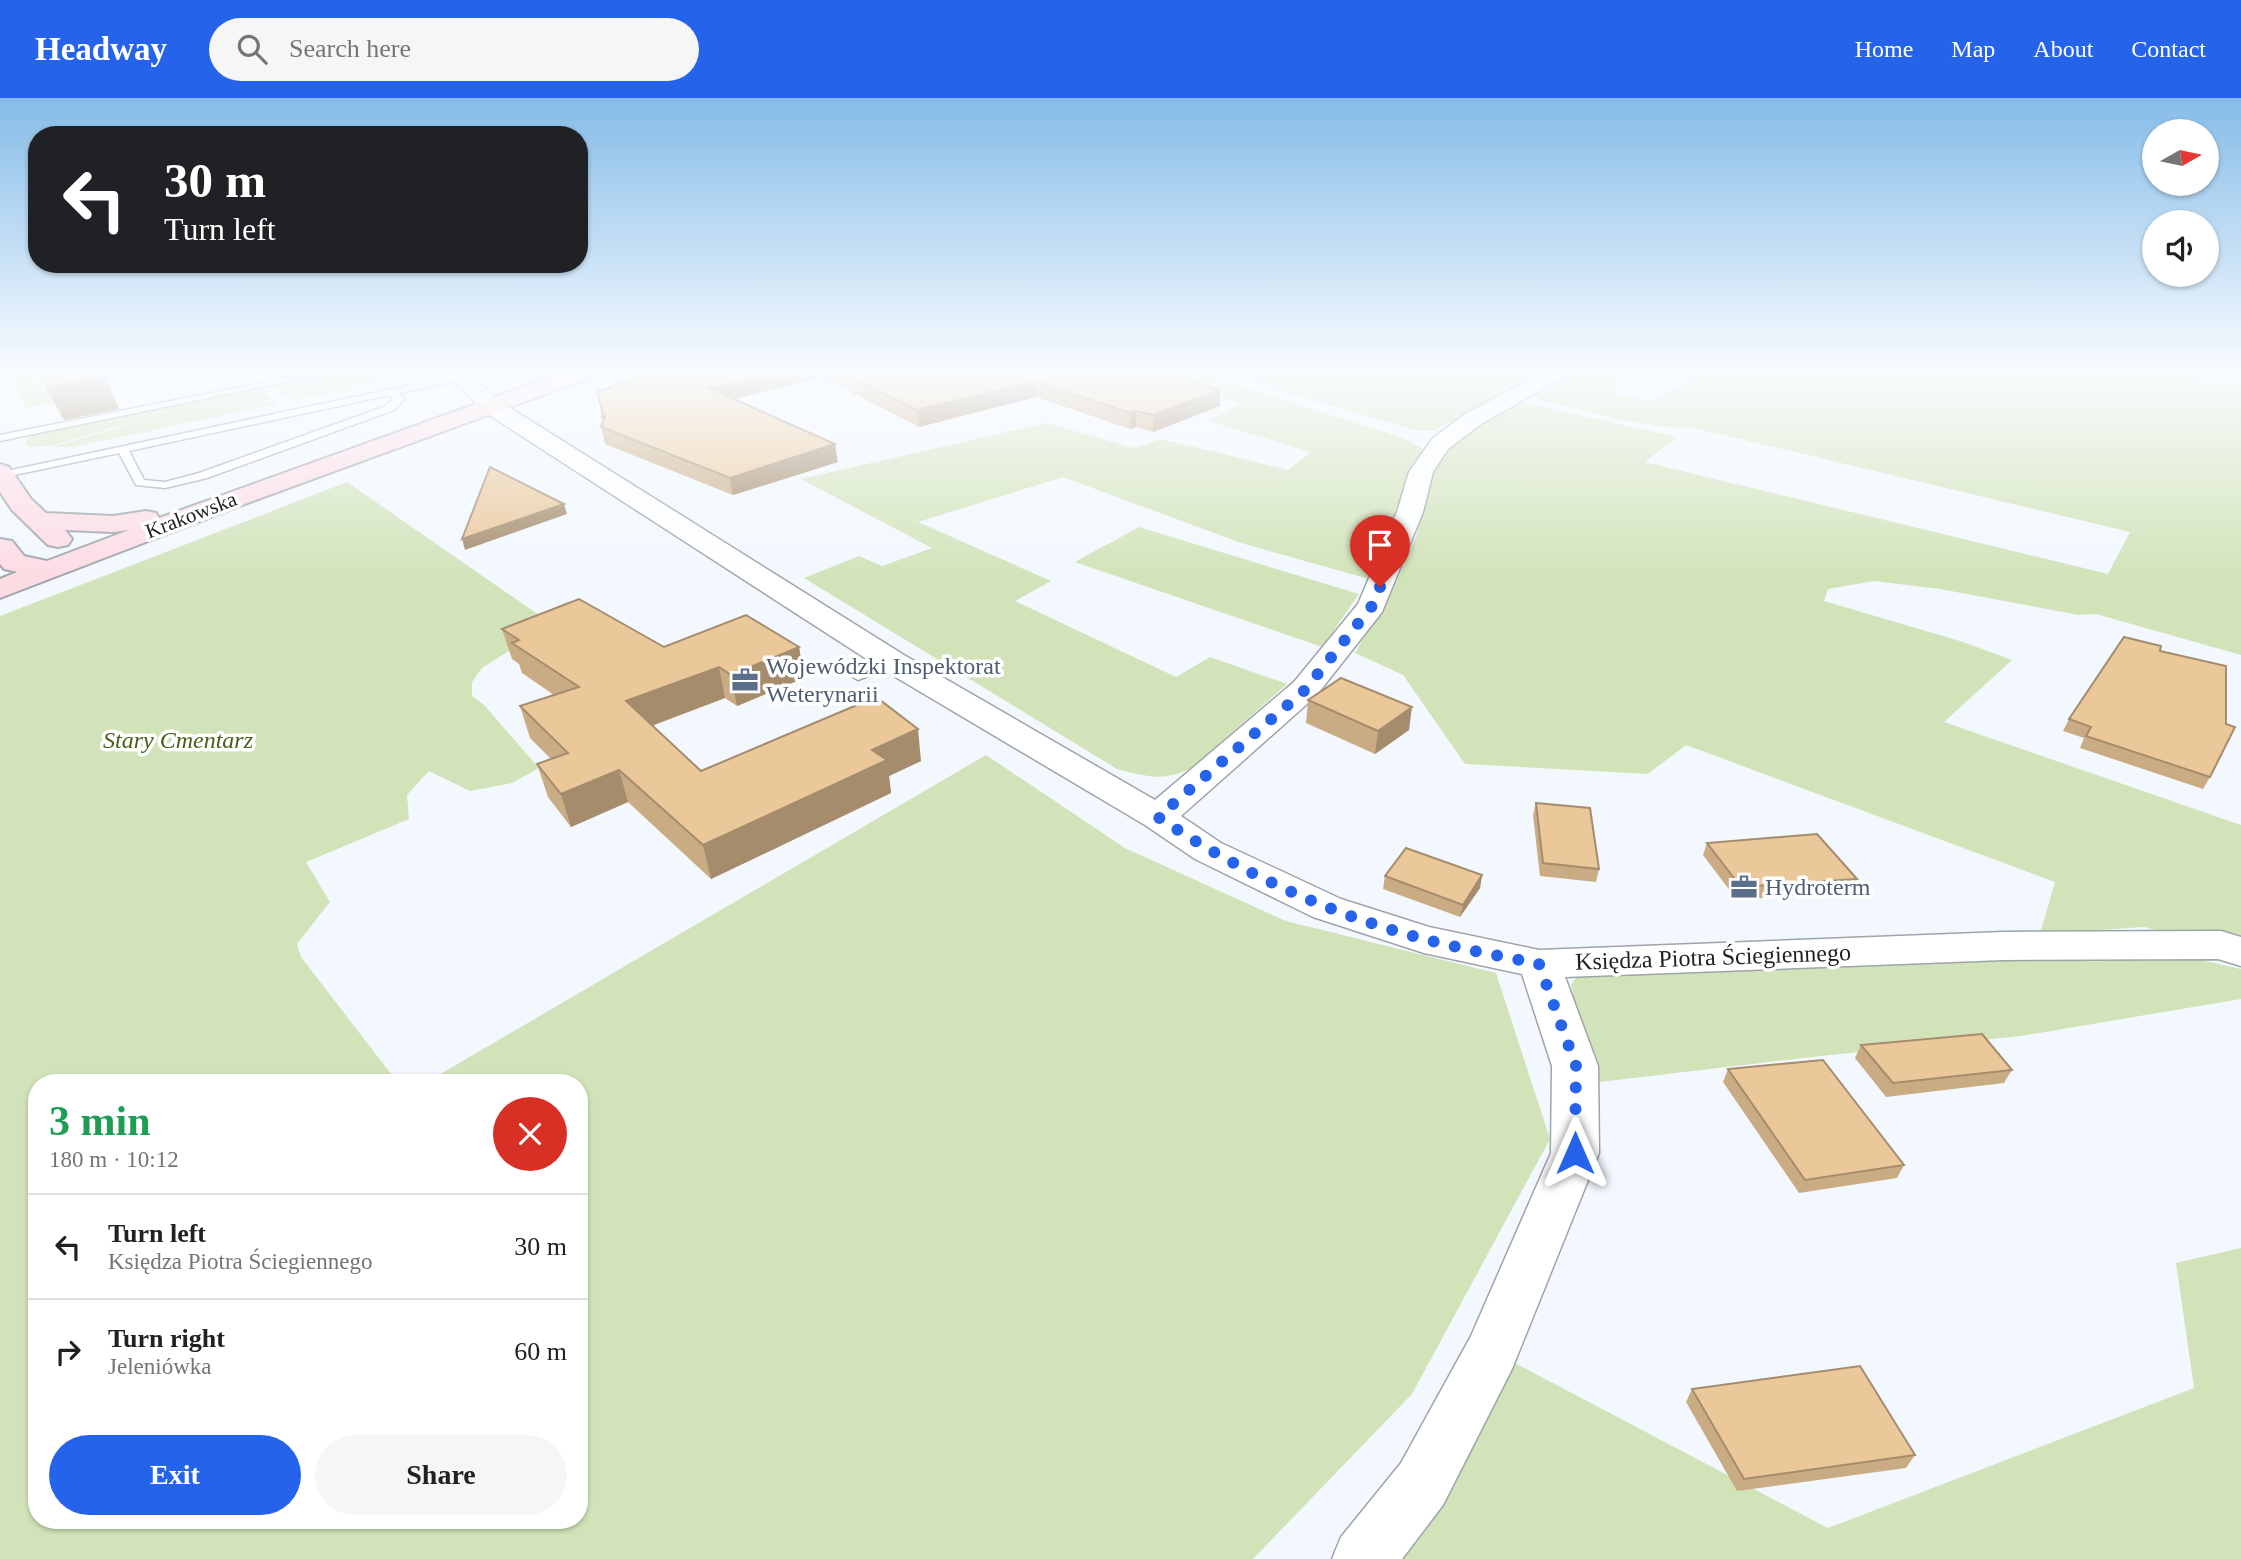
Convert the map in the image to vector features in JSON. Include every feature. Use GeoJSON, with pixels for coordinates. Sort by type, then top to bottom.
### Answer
{"type":"FeatureCollection","features":[{"type":"Feature","properties":{"kind":"main road","name":"Krakowska"},"geometry":{"type":"LineString","coordinates":[[0,589],[215,506],[394,441]]}},
{"type":"Feature","properties":{"kind":"main road"},"geometry":{"type":"LineString","coordinates":[[1,473],[30,513],[67,548],[50,570],[14,563],[1,548],[30,513]]}},
{"type":"Feature","properties":{"kind":"main road"},"geometry":{"type":"LineString","coordinates":[[30,513],[113,524],[215,506]]}},
{"type":"Feature","properties":{"kind":"street","name":"Księdza Piotra Ściegiennego"},"geometry":{"type":"LineString","coordinates":[[546,441],[893,662],[1158,817],[1209,851],[1326,908],[1424,939],[1539,964],[2003,946],[2221,945],[2241,952]]}},
{"type":"Feature","properties":{"kind":"street"},"geometry":{"type":"LineString","coordinates":[[1158,817],[1305,690],[1372,606],[1410,512],[1421,472],[1444,441]]}},
{"type":"Feature","properties":{"kind":"street"},"geometry":{"type":"LineString","coordinates":[[1363,1559],[1422,1484],[1486,1363],[1575,1153],[1576,1066],[1539,964]]}},
{"type":"Feature","properties":{"kind":"lane"},"geometry":{"type":"LineString","coordinates":[[1,473],[154,441]]}},
{"type":"Feature","properties":{"kind":"lane"},"geometry":{"type":"LineString","coordinates":[[122,448],[140,483],[165,485],[203,476],[299,441]]}},
{"type":"Feature","properties":{"kind":"lane"},"geometry":{"type":"LineString","coordinates":[[858,676],[893,662]]}},
{"type":"Feature","properties":{"kind":"green space"},"geometry":{"type":"Polygon","coordinates":[[[26,441],[64,441],[30,447],[26,441]]]}},
{"type":"Feature","properties":{"kind":"green space"},"geometry":{"type":"Polygon","coordinates":[[[72,441],[101,441],[73,447],[51,447],[72,441]]]}},
{"type":"Feature","properties":{"kind":"green space"},"geometry":{"type":"Polygon","coordinates":[[[967,441],[1110,441],[1134,448],[1155,441],[1171,441],[1288,470],[1311,452],[1275,441],[1409,441],[1423,449],[1369,579],[1241,543],[1063,477],[918,522],[1051,581],[1015,601],[1176,677],[1210,657],[1287,684],[1193,767],[1174,775],[1156,777],[1117,769],[804,578],[859,556],[882,566],[932,548],[801,479],[967,441]]]}},
{"type":"Feature","properties":{"kind":"green space"},"geometry":{"type":"Polygon","coordinates":[[[1457,441],[1672,441],[1645,462],[2108,574],[2130,532],[1749,441],[2241,441],[2241,655],[2096,614],[2079,615],[1940,589],[1874,581],[1828,589],[1824,601],[1960,641],[2012,660],[1944,722],[2241,825],[2241,952],[2144,927],[2040,934],[2055,882],[1686,745],[1648,774],[1465,764],[1403,675],[1355,653],[1396,582],[1416,536],[1425,502],[1428,475],[1457,441]]]}},
{"type":"Feature","properties":{"kind":"green space","name":"Stary Cmentarz"},"geometry":{"type":"Polygon","coordinates":[[[347,482],[539,615],[569,601],[553,631],[515,647],[482,668],[472,682],[472,696],[484,705],[539,768],[512,783],[470,791],[429,771],[407,795],[409,819],[306,862],[330,902],[297,944],[301,957],[391,1074],[28,1074],[28,1529],[588,1529],[588,1074],[440,1074],[986,755],[1125,848],[1286,921],[1496,973],[1550,1139],[1412,1394],[1253,1559],[0,1559],[0,616],[347,482]]]}},
{"type":"Feature","properties":{"kind":"green space"},"geometry":{"type":"Polygon","coordinates":[[[1139,527],[1359,594],[1322,647],[1075,562],[1139,527]]]}},
{"type":"Feature","properties":{"kind":"green space"},"geometry":{"type":"Polygon","coordinates":[[[2170,953],[2241,969],[2241,999],[2021,1036],[1591,1083],[1571,985],[1579,974],[2170,953]]]}},
{"type":"Feature","properties":{"kind":"green space"},"geometry":{"type":"Polygon","coordinates":[[[2241,1248],[2241,1559],[1355,1559],[1492,1351],[1828,1528],[2194,1388],[2176,1263],[2241,1248]]]}},
{"type":"Feature","properties":{"kind":"building"},"geometry":{"type":"Polygon","coordinates":[[[637,441],[829,441],[835,444],[730,478],[637,441]]]}},
{"type":"Feature","properties":{"kind":"building"},"geometry":{"type":"Polygon","coordinates":[[[490,467],[564,504],[462,539],[490,467]]]}},
{"type":"Feature","properties":{"kind":"building"},"geometry":{"type":"Polygon","coordinates":[[[579,599],[664,647],[746,615],[799,647],[731,675],[719,667],[626,701],[701,771],[876,697],[918,729],[872,750],[887,760],[703,845],[619,770],[561,794],[537,764],[568,753],[520,706],[579,687],[512,643],[519,640],[502,629],[579,599]]]}},
{"type":"Feature","properties":{"kind":"building"},"geometry":{"type":"Polygon","coordinates":[[[2124,637],[2161,646],[2160,651],[2226,666],[2226,724],[2235,727],[2210,777],[2086,736],[2091,727],[2069,719],[2124,637]]]}},
{"type":"Feature","properties":{"kind":"building"},"geometry":{"type":"Polygon","coordinates":[[[1341,678],[1412,707],[1378,731],[1308,700],[1341,678]]]}},
{"type":"Feature","properties":{"kind":"building"},"geometry":{"type":"Polygon","coordinates":[[[1536,803],[1590,808],[1599,869],[1543,863],[1536,803]]]}},
{"type":"Feature","properties":{"kind":"building"},"geometry":{"type":"Polygon","coordinates":[[[1817,834],[1857,879],[1741,887],[1707,843],[1817,834]]]}},
{"type":"Feature","properties":{"kind":"building"},"geometry":{"type":"Polygon","coordinates":[[[1406,848],[1482,875],[1463,905],[1385,876],[1406,848]]]}},
{"type":"Feature","properties":{"kind":"building"},"geometry":{"type":"Polygon","coordinates":[[[1982,1034],[2012,1070],[1893,1083],[1861,1045],[1982,1034]]]}},
{"type":"Feature","properties":{"kind":"building"},"geometry":{"type":"Polygon","coordinates":[[[1823,1060],[1904,1165],[1805,1180],[1728,1069],[1823,1060]]]}},
{"type":"Feature","properties":{"kind":"building"},"geometry":{"type":"Polygon","coordinates":[[[1860,1366],[1915,1455],[1744,1479],[1692,1389],[1860,1366]]]}},
{"type":"Feature","properties":{"kind":"place","name":"Wojewódzki Inspektorat Weterynarii"},"geometry":{"type":"Point","coordinates":[745,680]}},
{"type":"Feature","properties":{"kind":"place","name":"Hydroterm"},"geometry":{"type":"Point","coordinates":[1744,887]}},
{"type":"Feature","properties":{"kind":"route"},"geometry":{"type":"LineString","coordinates":[[1380,587],[1372,606],[1305,690],[1158,817],[1209,851],[1326,908],[1424,939],[1539,964],[1576,1066],[1575,1153]]}}]}
